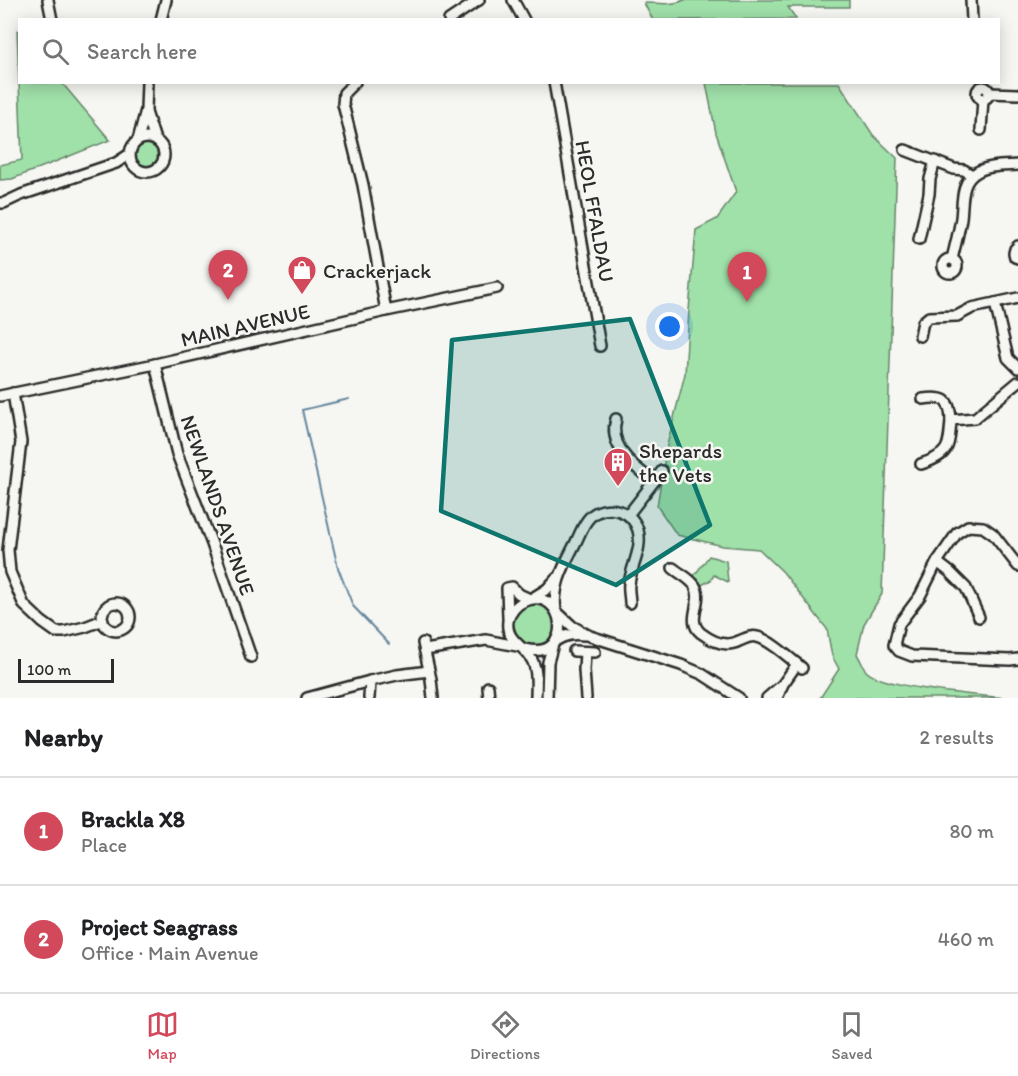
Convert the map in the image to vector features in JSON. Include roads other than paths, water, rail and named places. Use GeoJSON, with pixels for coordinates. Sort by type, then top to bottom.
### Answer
{"type":"FeatureCollection","features":[{"type":"Feature","properties":{"kind":"street"},"geometry":{"type":"LineString","coordinates":[[48,0],[52,18]]}},
{"type":"Feature","properties":{"kind":"street"},"geometry":{"type":"LineString","coordinates":[[162,18],[166,0]]}},
{"type":"Feature","properties":{"kind":"street"},"geometry":{"type":"LineString","coordinates":[[452,18],[478,0]]}},
{"type":"Feature","properties":{"kind":"street"},"geometry":{"type":"LineString","coordinates":[[513,0],[523,18]]}},
{"type":"Feature","properties":{"kind":"street"},"geometry":{"type":"LineString","coordinates":[[971,0],[972,17],[982,15]]}},
{"type":"Feature","properties":{"kind":"street"},"geometry":{"type":"LineString","coordinates":[[138,140],[146,110],[147,84]]}},
{"type":"Feature","properties":{"kind":"street"},"geometry":{"type":"LineString","coordinates":[[353,84],[344,93],[343,104],[363,185],[386,311]]}},
{"type":"Feature","properties":{"kind":"street","name":"HEOL FFALDAU"},"geometry":{"type":"LineString","coordinates":[[554,84],[600,346]]}},
{"type":"Feature","properties":{"kind":"street"},"geometry":{"type":"LineString","coordinates":[[981,130],[986,96],[1018,94]]}},
{"type":"Feature","properties":{"kind":"street"},"geometry":{"type":"LineString","coordinates":[[146,110],[154,140]]}},
{"type":"Feature","properties":{"kind":"street"},"geometry":{"type":"LineString","coordinates":[[144,138],[159,143],[164,153],[161,164],[157,168],[147,172],[134,166],[130,154],[134,143],[138,140],[144,138]]}},
{"type":"Feature","properties":{"kind":"street"},"geometry":{"type":"LineString","coordinates":[[905,150],[923,152],[935,161],[954,169],[964,170],[972,175]]}},
{"type":"Feature","properties":{"kind":"street"},"geometry":{"type":"LineString","coordinates":[[1,205],[21,195],[116,163],[130,154]]}},
{"type":"Feature","properties":{"kind":"street"},"geometry":{"type":"LineString","coordinates":[[919,239],[935,161]]}},
{"type":"Feature","properties":{"kind":"street"},"geometry":{"type":"LineString","coordinates":[[116,163],[134,166]]}},
{"type":"Feature","properties":{"kind":"street"},"geometry":{"type":"LineString","coordinates":[[952,259],[961,219],[963,194],[972,175],[990,167],[1018,165]]}},
{"type":"Feature","properties":{"kind":"street"},"geometry":{"type":"LineString","coordinates":[[1018,246],[1014,253],[1018,258]]}},
{"type":"Feature","properties":{"kind":"street","name":"MAIN AVENUE"},"geometry":{"type":"LineString","coordinates":[[0,396],[497,288]]}},
{"type":"Feature","properties":{"kind":"street"},"geometry":{"type":"LineString","coordinates":[[920,336],[923,322],[929,317],[957,316],[972,308],[1018,298]]}},
{"type":"Feature","properties":{"kind":"street"},"geometry":{"type":"LineString","coordinates":[[995,303],[1008,358],[1018,368]]}},
{"type":"Feature","properties":{"kind":"street","name":"NEWLANDS AVENUE"},"geometry":{"type":"LineString","coordinates":[[155,364],[177,454],[212,544],[251,657]]}},
{"type":"Feature","properties":{"kind":"street"},"geometry":{"type":"LineString","coordinates":[[951,420],[975,418],[1018,382]]}},
{"type":"Feature","properties":{"kind":"street"},"geometry":{"type":"LineString","coordinates":[[13,393],[21,442],[8,550],[10,572],[24,605],[56,632],[85,627],[103,620]]}},
{"type":"Feature","properties":{"kind":"street"},"geometry":{"type":"LineString","coordinates":[[921,464],[937,459],[945,453],[950,439],[951,420],[950,406],[946,401],[937,397],[923,399]]}},
{"type":"Feature","properties":{"kind":"street"},"geometry":{"type":"LineString","coordinates":[[616,419],[614,432],[618,445],[628,462],[654,481]]}},
{"type":"Feature","properties":{"kind":"street"},"geometry":{"type":"LineString","coordinates":[[628,515],[662,471]]}},
{"type":"Feature","properties":{"kind":"street"},"geometry":{"type":"LineString","coordinates":[[547,698],[548,662],[560,628],[555,594],[561,574],[590,517],[608,509],[619,510],[628,515],[636,527],[639,541],[627,597]]}},
{"type":"Feature","properties":{"kind":"street"},"geometry":{"type":"LineString","coordinates":[[1018,566],[993,534],[983,527],[968,526],[957,534],[938,562],[920,596],[900,624],[894,645],[899,651],[912,656],[1018,659]]}},
{"type":"Feature","properties":{"kind":"street"},"geometry":{"type":"LineString","coordinates":[[938,562],[966,588],[979,617]]}},
{"type":"Feature","properties":{"kind":"street"},"geometry":{"type":"LineString","coordinates":[[675,573],[691,582],[697,591],[694,619],[696,627],[702,634],[726,645],[748,637],[760,637],[800,666],[767,698]]}},
{"type":"Feature","properties":{"kind":"street"},"geometry":{"type":"LineString","coordinates":[[486,640],[496,636],[508,622],[516,606],[550,587],[561,574]]}},
{"type":"Feature","properties":{"kind":"street"},"geometry":{"type":"LineString","coordinates":[[536,698],[536,671],[532,660],[510,636],[507,588],[512,587],[519,594],[546,602],[572,626],[590,636]]}},
{"type":"Feature","properties":{"kind":"street"},"geometry":{"type":"LineString","coordinates":[[433,698],[424,646],[486,640],[508,643],[534,652],[542,651],[563,636],[570,634],[590,636],[681,664],[715,682],[731,696],[739,698]]}},
{"type":"Feature","properties":{"kind":"street"},"geometry":{"type":"LineString","coordinates":[[574,651],[590,652],[584,670],[586,698]]}},
{"type":"Feature","properties":{"kind":"street"},"geometry":{"type":"LineString","coordinates":[[307,698],[390,676],[429,671]]}},
{"type":"Feature","properties":{"kind":"street"},"geometry":{"type":"LineString","coordinates":[[369,698],[370,681]]}},
{"type":"Feature","properties":{"kind":"street"},"geometry":{"type":"LineString","coordinates":[[777,698],[783,684]]}},
{"type":"Feature","properties":{"kind":"street"},"geometry":{"type":"LineString","coordinates":[[488,687],[489,698]]}},
{"type":"Feature","properties":{"kind":"waterway"},"geometry":{"type":"LineString","coordinates":[[349,399],[302,410],[338,568],[353,606],[389,644]]}},
{"type":"Feature","properties":{"kind":"place","name":"Crackerjack"},"geometry":{"type":"Point","coordinates":[302,296]}},
{"type":"Feature","properties":{"kind":"place","name":"Project Seagrass"},"geometry":{"type":"Point","coordinates":[228,300]}},
{"type":"Feature","properties":{"kind":"place","name":"Brackla X8"},"geometry":{"type":"Point","coordinates":[747,302]}},
{"type":"Feature","properties":{"kind":"place","name":"Shepards the Vets"},"geometry":{"type":"Point","coordinates":[618,488]}}]}
